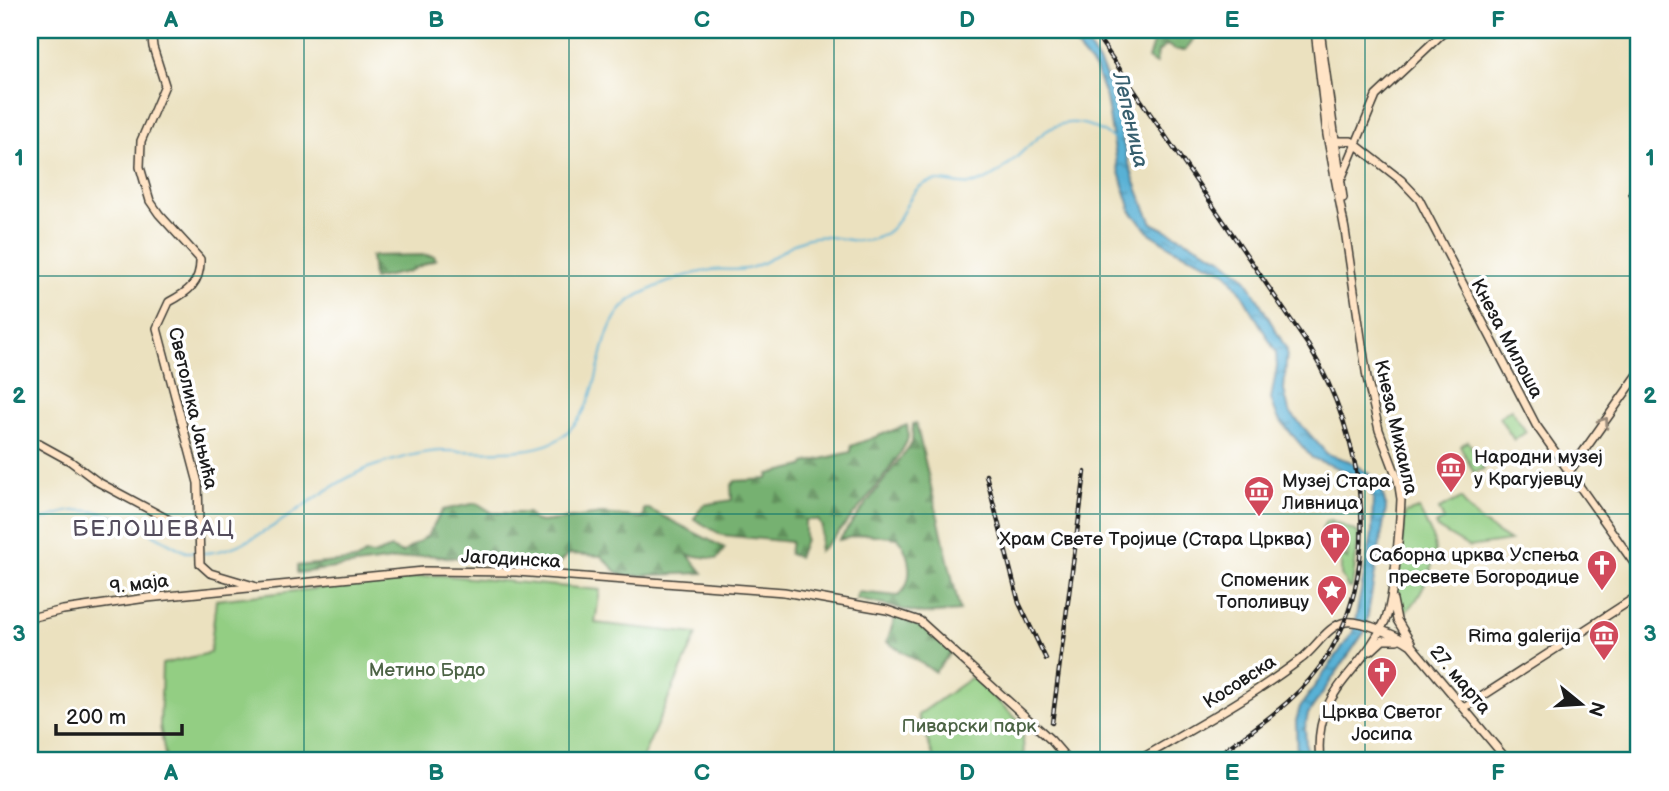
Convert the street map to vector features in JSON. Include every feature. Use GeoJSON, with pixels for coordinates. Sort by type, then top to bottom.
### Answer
{"type":"FeatureCollection","features":[{"type":"Feature","properties":{"kind":"street","name":"Светолика Јањића"},"geometry":{"type":"LineString","coordinates":[[151,30],[153,47],[165,85],[141,141],[140,167],[159,214],[200,259],[200,270],[195,283],[185,293],[169,302],[157,328],[198,483],[199,556],[202,567],[211,573],[250,582],[254,586]]}},
{"type":"Feature","properties":{"kind":"street","name":"Кнеза Михаила"},"geometry":{"type":"LineString","coordinates":[[1315,30],[1370,396],[1399,487],[1400,509],[1388,615],[1376,629],[1354,667]]}},
{"type":"Feature","properties":{"kind":"street","name":"Кнеза Михаила"},"geometry":{"type":"LineString","coordinates":[[1320,30],[1332,144],[1340,181],[1345,230]]}},
{"type":"Feature","properties":{"kind":"street"},"geometry":{"type":"LineString","coordinates":[[1340,181],[1376,96],[1446,30]]}},
{"type":"Feature","properties":{"kind":"street"},"geometry":{"type":"LineString","coordinates":[[1332,144],[1354,145]]}},
{"type":"Feature","properties":{"kind":"street","name":"Кнеза Милоша"},"geometry":{"type":"LineString","coordinates":[[1354,145],[1401,180],[1419,199],[1534,421],[1639,570]]}},
{"type":"Feature","properties":{"kind":"street"},"geometry":{"type":"LineString","coordinates":[[1569,472],[1639,373]]}},
{"type":"Feature","properties":{"kind":"street"},"geometry":{"type":"LineString","coordinates":[[30,439],[70,461],[97,482],[199,536]]}},
{"type":"Feature","properties":{"kind":"street"},"geometry":{"type":"LineString","coordinates":[[189,530],[200,524]]}},
{"type":"Feature","properties":{"kind":"street","name":"Јагодинска"},"geometry":{"type":"LineString","coordinates":[[254,586],[452,570],[767,590],[887,610],[920,621],[985,677],[1056,744],[1069,761]]}},
{"type":"Feature","properties":{"kind":"street","name":"9. маја"},"geometry":{"type":"LineString","coordinates":[[30,618],[124,600],[254,586]]}},
{"type":"Feature","properties":{"kind":"street"},"geometry":{"type":"LineString","coordinates":[[1391,588],[1397,620],[1415,650]]}},
{"type":"Feature","properties":{"kind":"street"},"geometry":{"type":"LineString","coordinates":[[1464,708],[1639,595]]}},
{"type":"Feature","properties":{"kind":"street","name":"27. марта"},"geometry":{"type":"LineString","coordinates":[[1352,622],[1376,629],[1407,643],[1415,650],[1508,761]]}},
{"type":"Feature","properties":{"kind":"street","name":"Косовска"},"geometry":{"type":"LineString","coordinates":[[1137,761],[1300,660],[1338,624],[1352,622]]}},
{"type":"Feature","properties":{"kind":"street"},"geometry":{"type":"LineString","coordinates":[[1320,761],[1318,736],[1321,717],[1354,667],[1379,642],[1390,639],[1407,643]]}},
{"type":"Feature","properties":{"kind":"green space"},"geometry":{"type":"Polygon","coordinates":[[[1157,30],[1193,30],[1196,35],[1186,50],[1175,50],[1167,45],[1158,52],[1156,64],[1148,59],[1157,30]]]}},
{"type":"Feature","properties":{"kind":"green space"},"geometry":{"type":"Polygon","coordinates":[[[371,256],[434,256],[436,259],[407,272],[373,279],[371,256]]]}},
{"type":"Feature","properties":{"kind":"green space"},"geometry":{"type":"Polygon","coordinates":[[[1511,409],[1526,432],[1514,440],[1499,417],[1511,409]]]}},
{"type":"Feature","properties":{"kind":"green space"},"geometry":{"type":"Polygon","coordinates":[[[916,423],[960,611],[923,614],[856,599],[858,592],[898,596],[904,590],[909,575],[906,552],[898,538],[865,534],[839,540],[912,443],[913,424],[916,423]]]}},
{"type":"Feature","properties":{"kind":"green space"},"geometry":{"type":"Polygon","coordinates":[[[907,425],[907,441],[892,465],[853,516],[819,551],[822,527],[818,520],[805,520],[805,540],[798,557],[789,554],[791,542],[722,535],[694,519],[703,505],[732,500],[731,486],[735,481],[768,479],[769,474],[851,452],[851,446],[907,425]]]}},
{"type":"Feature","properties":{"kind":"green space"},"geometry":{"type":"Polygon","coordinates":[[[1468,441],[1484,469],[1474,473],[1460,446],[1468,441]]]}},
{"type":"Feature","properties":{"kind":"green space"},"geometry":{"type":"Polygon","coordinates":[[[1461,498],[1482,522],[1510,541],[1469,547],[1437,528],[1435,525],[1444,520],[1439,509],[1461,498]]]}},
{"type":"Feature","properties":{"kind":"green space"},"geometry":{"type":"Polygon","coordinates":[[[477,503],[493,513],[528,513],[534,520],[541,522],[602,514],[643,518],[644,509],[649,509],[725,548],[717,559],[688,555],[703,573],[626,576],[618,573],[601,556],[569,554],[555,567],[429,555],[297,573],[297,566],[357,560],[365,554],[373,555],[391,548],[402,553],[427,536],[443,510],[477,503]]]}},
{"type":"Feature","properties":{"kind":"green space"},"geometry":{"type":"Polygon","coordinates":[[[1419,509],[1435,551],[1420,594],[1403,613],[1395,606],[1405,513],[1419,509]]]}},
{"type":"Feature","properties":{"kind":"green space"},"geometry":{"type":"Polygon","coordinates":[[[1331,520],[1359,533],[1352,588],[1348,588],[1341,575],[1341,554],[1347,559],[1348,550],[1341,553],[1341,546],[1329,544],[1336,527],[1330,524],[1325,530],[1322,529],[1326,521],[1331,520]]]}},
{"type":"Feature","properties":{"kind":"green space","name":"Метино Брдо"},"geometry":{"type":"Polygon","coordinates":[[[438,575],[600,590],[595,623],[697,634],[641,761],[166,761],[160,726],[162,664],[210,653],[216,600],[438,575]]]}},
{"type":"Feature","properties":{"kind":"green space"},"geometry":{"type":"Polygon","coordinates":[[[895,617],[924,625],[953,650],[935,672],[887,642],[895,617]]]}},
{"type":"Feature","properties":{"kind":"green space","name":"Пиварски парк"},"geometry":{"type":"Polygon","coordinates":[[[972,677],[1022,724],[1024,755],[1010,761],[935,761],[918,715],[972,677]]]}},
{"type":"Feature","properties":{"kind":"water"},"geometry":{"type":"Polygon","coordinates":[[[1062,30],[1074,30],[1086,43],[1108,81],[1125,151],[1152,223],[1223,259],[1245,277],[1287,350],[1284,390],[1289,411],[1327,454],[1349,461],[1369,474],[1382,488],[1386,509],[1365,631],[1308,714],[1305,728],[1307,761],[1297,761],[1296,721],[1300,707],[1353,632],[1372,535],[1373,497],[1366,485],[1350,473],[1312,458],[1278,418],[1271,399],[1277,367],[1276,352],[1241,292],[1226,272],[1174,249],[1150,233],[1132,213],[1118,169],[1106,98],[1095,69],[1062,30]]]}},
{"type":"Feature","properties":{"kind":"waterway","name":"Лепеница"},"geometry":{"type":"LineString","coordinates":[[202,553],[224,550],[246,542],[334,486],[377,465],[441,451],[535,448],[560,438],[577,422],[588,403],[605,342],[622,308],[639,295],[656,287],[703,271],[750,268],[797,242],[814,237],[860,241],[874,239],[892,227],[917,189],[924,184],[938,181],[978,183],[996,174],[1039,136],[1054,127],[1071,123],[1090,126],[1114,139]]}},
{"type":"Feature","properties":{"kind":"waterway"},"geometry":{"type":"LineString","coordinates":[[30,523],[67,512],[102,513],[131,523],[186,552],[196,552]]}},
{"type":"Feature","properties":{"kind":"railway"},"geometry":{"type":"LineString","coordinates":[[1093,30],[1308,345],[1328,382],[1355,463],[1361,506],[1361,549],[1354,591],[1341,631],[1319,668],[1295,695],[1268,719],[1209,761]]}},
{"type":"Feature","properties":{"kind":"railway"},"geometry":{"type":"LineString","coordinates":[[1052,723],[1085,472]]}},
{"type":"Feature","properties":{"kind":"railway"},"geometry":{"type":"LineString","coordinates":[[986,475],[1019,603],[1046,659]]}},
{"type":"Feature","properties":{"kind":"place","name":"Народни музеј у Крагујевцу"},"geometry":{"type":"Point","coordinates":[1451,494]}},
{"type":"Feature","properties":{"kind":"place","name":"Музеј Стара Ливница"},"geometry":{"type":"Point","coordinates":[1259,518]}},
{"type":"Feature","properties":{"kind":"place","name":"Храм Свете Тројице (Стара Црква)"},"geometry":{"type":"Point","coordinates":[1335,565]}},
{"type":"Feature","properties":{"kind":"place","name":"Саборна црква Успења пресвете Богородице"},"geometry":{"type":"Point","coordinates":[1602,592]}},
{"type":"Feature","properties":{"kind":"place","name":"Споменик Тополивцу"},"geometry":{"type":"Point","coordinates":[1332,617]}},
{"type":"Feature","properties":{"kind":"place","name":"Rima galerija"},"geometry":{"type":"Point","coordinates":[1604,662]}},
{"type":"Feature","properties":{"kind":"place","name":"Црква Светог Јосипа"},"geometry":{"type":"Point","coordinates":[1382,699]}},
{"type":"Feature","properties":{"kind":"district","name":"БЕЛОШЕВАЦ"},"geometry":{"type":"Point","coordinates":[154,528]}}]}
